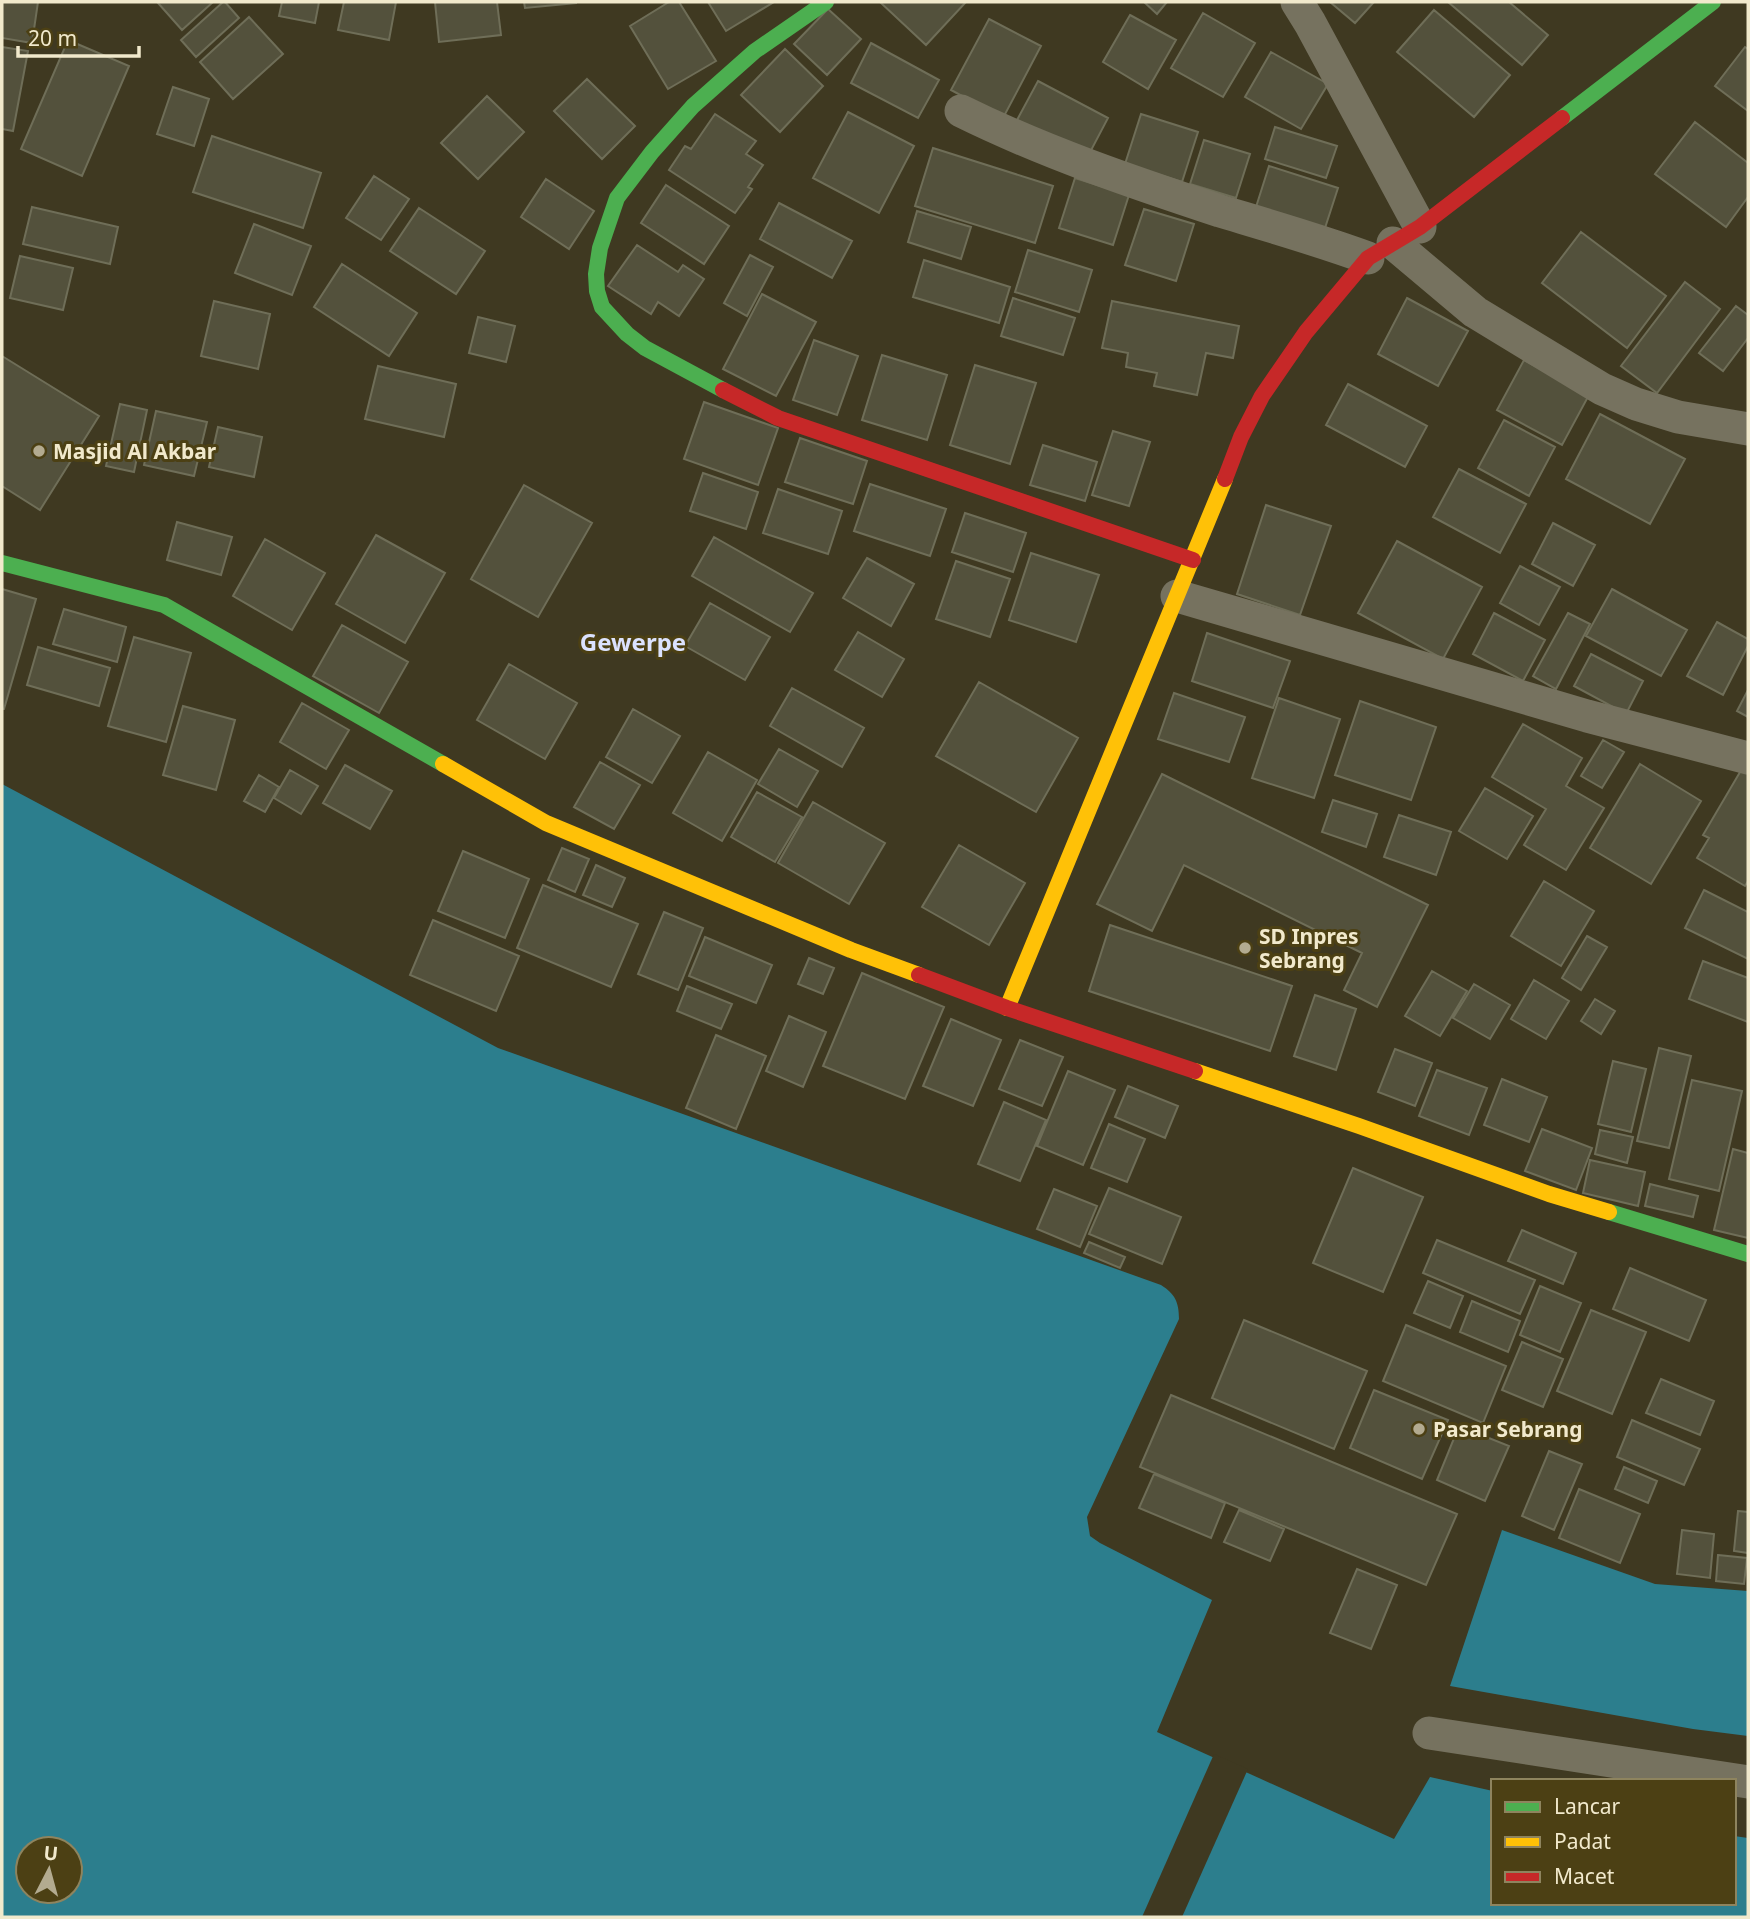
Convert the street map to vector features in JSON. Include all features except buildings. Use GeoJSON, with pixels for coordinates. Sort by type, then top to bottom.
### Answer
{"type":"FeatureCollection","features":[{"type":"Feature","properties":{"kind":"main road"},"geometry":{"type":"LineString","coordinates":[[826,2],[755,51],[693,106],[652,152],[617,198],[600,248],[596,274],[602,307],[627,334],[645,348],[778,418],[1193,560]]}},
{"type":"Feature","properties":{"kind":"main road"},"geometry":{"type":"LineString","coordinates":[[1007,1008],[1193,560],[1241,436],[1262,396],[1306,332],[1393,243],[1713,2]]}},
{"type":"Feature","properties":{"kind":"main road"},"geometry":{"type":"LineString","coordinates":[[2,563],[164,605],[546,823],[851,950],[1007,1008],[1359,1126],[1549,1194],[1748,1254]]}},
{"type":"Feature","properties":{"kind":"street"},"geometry":{"type":"LineString","coordinates":[[1297,2],[1310,23],[1393,243],[1475,312],[1602,390],[1678,417],[1748,429]]}},
{"type":"Feature","properties":{"kind":"street"},"geometry":{"type":"LineString","coordinates":[[961,111],[1013,137],[1124,179],[1323,241],[1393,243]]}},
{"type":"Feature","properties":{"kind":"street"},"geometry":{"type":"LineString","coordinates":[[1177,596],[1587,716],[1748,758]]}},
{"type":"Feature","properties":{"kind":"street"},"geometry":{"type":"LineString","coordinates":[[1429,1733],[1722,1779]]}},
{"type":"Feature","properties":{"kind":"water"},"geometry":{"type":"Polygon","coordinates":[[[2,784],[498,1048],[1166,1288],[1175,1299],[1179,1319],[1087,1517],[1090,1536],[1100,1543],[1212,1600],[1157,1732],[1394,1839],[1430,1777],[1491,1791],[1491,1905],[1736,1905],[1736,1836],[1748,1838],[1748,1917],[2,1917],[2,784]]]}},
{"type":"Feature","properties":{"kind":"water"},"geometry":{"type":"Polygon","coordinates":[[[1502,1530],[1655,1584],[1748,1591],[1748,1736],[1693,1729],[1450,1686],[1502,1530]]]}},
{"type":"Feature","properties":{"kind":"pier"},"geometry":{"type":"Polygon","coordinates":[[[1214,1754],[1248,1769],[1182,1917],[1142,1917],[1214,1754]]]}},
{"type":"Feature","properties":{"kind":"traffic: fast"},"geometry":{"type":"LineString","coordinates":[[723,390],[645,348],[627,334],[602,307],[596,274],[600,248],[617,198],[652,152],[693,106],[755,51],[826,2]]}},
{"type":"Feature","properties":{"kind":"traffic: fast"},"geometry":{"type":"LineString","coordinates":[[1562,118],[1713,2]]}},
{"type":"Feature","properties":{"kind":"traffic: fast"},"geometry":{"type":"LineString","coordinates":[[2,563],[164,605],[443,764]]}},
{"type":"Feature","properties":{"kind":"traffic: fast"},"geometry":{"type":"LineString","coordinates":[[1609,1212],[1748,1254]]}},
{"type":"Feature","properties":{"kind":"traffic: slow"},"geometry":{"type":"LineString","coordinates":[[1007,1008],[1225,479]]}},
{"type":"Feature","properties":{"kind":"traffic: slow"},"geometry":{"type":"LineString","coordinates":[[443,764],[546,823],[851,950],[919,975]]}},
{"type":"Feature","properties":{"kind":"traffic: slow"},"geometry":{"type":"LineString","coordinates":[[1195,1071],[1549,1194],[1609,1212]]}},
{"type":"Feature","properties":{"kind":"traffic: jam"},"geometry":{"type":"LineString","coordinates":[[1225,479],[1241,437],[1262,396],[1306,332],[1368,258],[1420,227],[1562,118]]}},
{"type":"Feature","properties":{"kind":"traffic: jam"},"geometry":{"type":"LineString","coordinates":[[723,390],[778,418],[1193,560]]}},
{"type":"Feature","properties":{"kind":"traffic: jam"},"geometry":{"type":"LineString","coordinates":[[919,975],[1007,1008],[1195,1071]]}},
{"type":"Feature","properties":{"kind":"place","name":"Masjid Al Akbar"},"geometry":{"type":"Point","coordinates":[39,451]}},
{"type":"Feature","properties":{"kind":"place","name":"SD Inpres Sebrang"},"geometry":{"type":"Point","coordinates":[1245,948]}},
{"type":"Feature","properties":{"kind":"place","name":"Pasar Sebrang"},"geometry":{"type":"Point","coordinates":[1419,1429]}},
{"type":"Feature","properties":{"kind":"district","name":"Gewerpe"},"geometry":{"type":"Point","coordinates":[633,641]}}]}
